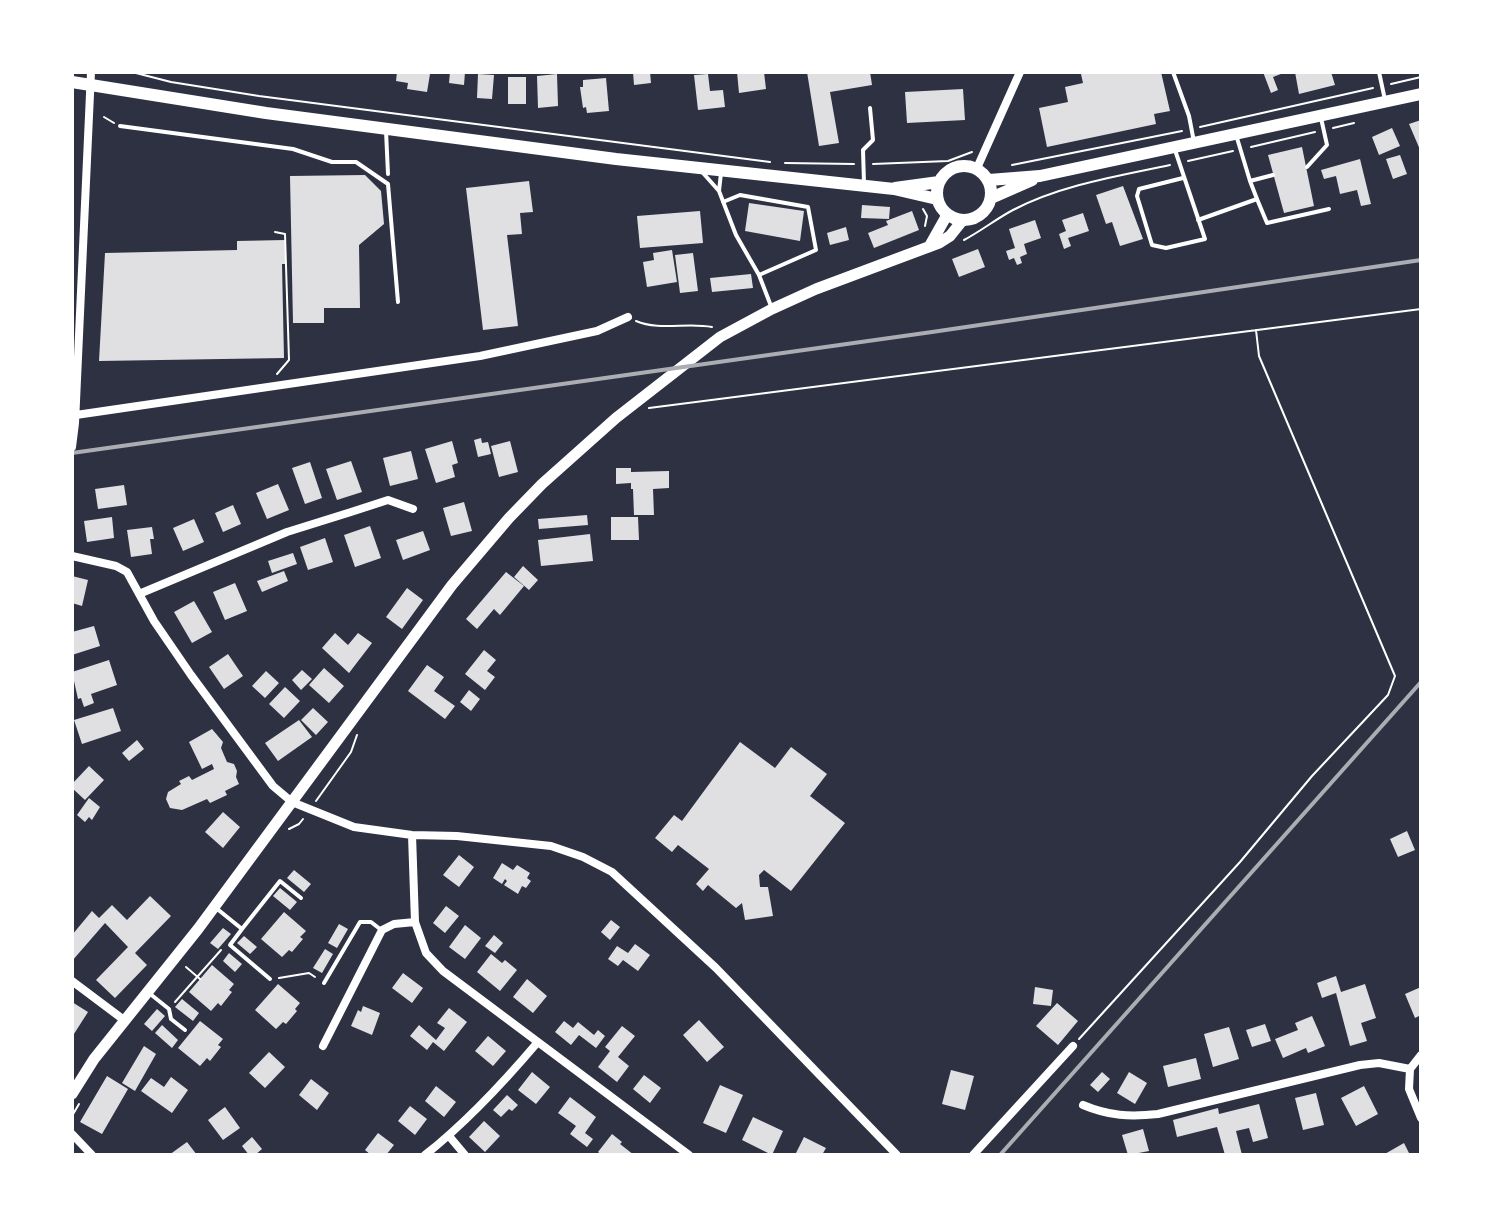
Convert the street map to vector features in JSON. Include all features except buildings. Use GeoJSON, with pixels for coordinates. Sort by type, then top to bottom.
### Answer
{"type":"FeatureCollection","features":[{"type":"Feature","properties":{"kind":"main road"},"geometry":{"type":"LineString","coordinates":[[72,82],[91,79],[386,129],[698,168],[864,185],[937,199]]}},
{"type":"Feature","properties":{"kind":"main road"},"geometry":{"type":"LineString","coordinates":[[989,180],[1040,176],[1421,94]]}},
{"type":"Feature","properties":{"kind":"main road"},"geometry":{"type":"LineString","coordinates":[[962,221],[947,215],[937,199],[939,182],[950,170],[960,166],[977,168],[989,180],[991,198]]}},
{"type":"Feature","properties":{"kind":"main road"},"geometry":{"type":"LineString","coordinates":[[72,1094],[94,1059],[214,907],[405,646],[509,518],[577,451],[705,346],[772,309],[874,266],[929,247],[950,236],[962,221],[981,213],[991,198],[1040,176]]}},
{"type":"Feature","properties":{"kind":"main road"},"geometry":{"type":"LineString","coordinates":[[894,189],[939,182]]}},
{"type":"Feature","properties":{"kind":"main road"},"geometry":{"type":"LineString","coordinates":[[929,247],[947,215]]}},
{"type":"Feature","properties":{"kind":"street"},"geometry":{"type":"LineString","coordinates":[[977,168],[1020,72]]}},
{"type":"Feature","properties":{"kind":"street"},"geometry":{"type":"LineString","coordinates":[[72,447],[91,79]]}},
{"type":"Feature","properties":{"kind":"street"},"geometry":{"type":"LineString","coordinates":[[74,420],[480,356],[597,331],[628,317]]}},
{"type":"Feature","properties":{"kind":"street"},"geometry":{"type":"LineString","coordinates":[[139,594],[287,532],[388,500],[413,509]]}},
{"type":"Feature","properties":{"kind":"street"},"geometry":{"type":"LineString","coordinates":[[72,556],[116,566],[127,572],[169,643],[266,777],[292,802],[354,827],[551,846],[583,857],[612,872],[716,968],[897,1155]]}},
{"type":"Feature","properties":{"kind":"street"},"geometry":{"type":"LineString","coordinates":[[412,835],[415,922],[426,953],[443,971],[689,1155]]}},
{"type":"Feature","properties":{"kind":"street"},"geometry":{"type":"LineString","coordinates":[[323,1046],[382,930],[394,924],[415,922]]}},
{"type":"Feature","properties":{"kind":"street"},"geometry":{"type":"LineString","coordinates":[[72,981],[124,1020]]}},
{"type":"Feature","properties":{"kind":"street"},"geometry":{"type":"LineString","coordinates":[[425,1155],[502,1084],[537,1043]]}},
{"type":"Feature","properties":{"kind":"street"},"geometry":{"type":"LineString","coordinates":[[973,1155],[1073,1046]]}},
{"type":"Feature","properties":{"kind":"street"},"geometry":{"type":"LineString","coordinates":[[1421,1055],[1410,1069],[1409,1089],[1421,1118]]}},
{"type":"Feature","properties":{"kind":"street"},"geometry":{"type":"LineString","coordinates":[[1083,1105],[1103,1113],[1127,1117],[1158,1114],[1360,1065],[1379,1063],[1410,1069]]}},
{"type":"Feature","properties":{"kind":"street"},"geometry":{"type":"LineString","coordinates":[[72,1134],[92,1155]]}},
{"type":"Feature","properties":{"kind":"street"},"geometry":{"type":"LineString","coordinates":[[449,1136],[465,1155]]}},
{"type":"Feature","properties":{"kind":"lane"},"geometry":{"type":"LineString","coordinates":[[1173,72],[1194,144]]}},
{"type":"Feature","properties":{"kind":"lane"},"geometry":{"type":"LineString","coordinates":[[1379,72],[1386,102]]}},
{"type":"Feature","properties":{"kind":"lane"},"geometry":{"type":"LineString","coordinates":[[864,185],[863,150],[873,140],[870,108]]}},
{"type":"Feature","properties":{"kind":"lane"},"geometry":{"type":"LineString","coordinates":[[1307,167],[1327,145],[1320,116]]}},
{"type":"Feature","properties":{"kind":"lane"},"geometry":{"type":"LineString","coordinates":[[120,126],[293,149],[332,162],[356,162],[388,184],[398,302]]}},
{"type":"Feature","properties":{"kind":"lane"},"geometry":{"type":"LineString","coordinates":[[386,129],[388,174]]}},
{"type":"Feature","properties":{"kind":"lane"},"geometry":{"type":"LineString","coordinates":[[1236,135],[1267,223],[1329,209]]}},
{"type":"Feature","properties":{"kind":"lane"},"geometry":{"type":"LineString","coordinates":[[1175,148],[1205,239],[1166,248],[1152,245],[1137,196],[1139,189],[1183,178]]}},
{"type":"Feature","properties":{"kind":"lane"},"geometry":{"type":"LineString","coordinates":[[698,168],[719,191],[736,235],[759,275],[772,309]]}},
{"type":"Feature","properties":{"kind":"lane"},"geometry":{"type":"LineString","coordinates":[[719,191],[722,170]]}},
{"type":"Feature","properties":{"kind":"lane"},"geometry":{"type":"LineString","coordinates":[[1250,181],[1273,175]]}},
{"type":"Feature","properties":{"kind":"lane"},"geometry":{"type":"LineString","coordinates":[[723,202],[740,195],[808,207],[816,250],[759,275]]}},
{"type":"Feature","properties":{"kind":"lane"},"geometry":{"type":"LineString","coordinates":[[1198,220],[1257,199]]}},
{"type":"Feature","properties":{"kind":"lane"},"geometry":{"type":"LineString","coordinates":[[270,979],[230,945],[280,881],[301,898]]}},
{"type":"Feature","properties":{"kind":"lane"},"geometry":{"type":"LineString","coordinates":[[214,907],[242,929]]}},
{"type":"Feature","properties":{"kind":"lane"},"geometry":{"type":"LineString","coordinates":[[324,983],[360,922],[371,922],[382,930]]}},
{"type":"Feature","properties":{"kind":"lane"},"geometry":{"type":"LineString","coordinates":[[147,991],[169,1009],[171,1019],[185,1030]]}},
{"type":"Feature","properties":{"kind":"path"},"geometry":{"type":"LineString","coordinates":[[132,72],[171,82],[251,94],[781,163],[922,164],[977,153]]}},
{"type":"Feature","properties":{"kind":"path"},"geometry":{"type":"LineString","coordinates":[[1002,166],[1191,129],[1421,77]]}},
{"type":"Feature","properties":{"kind":"path"},"geometry":{"type":"LineString","coordinates":[[961,242],[1011,211],[1072,187],[1365,120]]}},
{"type":"Feature","properties":{"kind":"path"},"geometry":{"type":"LineString","coordinates":[[919,205],[927,216],[923,232]]}},
{"type":"Feature","properties":{"kind":"path"},"geometry":{"type":"LineString","coordinates":[[275,232],[285,234],[289,360],[276,375],[277,387]]}},
{"type":"Feature","properties":{"kind":"path"},"geometry":{"type":"LineString","coordinates":[[656,398],[644,407],[1421,309]]}},
{"type":"Feature","properties":{"kind":"path"},"geometry":{"type":"LineString","coordinates":[[628,317],[648,326],[682,324],[711,326],[716,330]]}},
{"type":"Feature","properties":{"kind":"path"},"geometry":{"type":"LineString","coordinates":[[1073,1046],[1240,862],[1312,776],[1388,695],[1395,676],[1259,356],[1256,330]]}},
{"type":"Feature","properties":{"kind":"path"},"geometry":{"type":"LineString","coordinates":[[321,794],[351,752],[360,726]]}},
{"type":"Feature","properties":{"kind":"path"},"geometry":{"type":"LineString","coordinates":[[169,1009],[224,946],[230,945]]}},
{"type":"Feature","properties":{"kind":"path"},"geometry":{"type":"LineString","coordinates":[[184,965],[198,978]]}},
{"type":"Feature","properties":{"kind":"path"},"geometry":{"type":"LineString","coordinates":[[270,979],[309,973],[324,983]]}},
{"type":"Feature","properties":{"kind":"railway"},"geometry":{"type":"LineString","coordinates":[[72,453],[1421,260]]}},
{"type":"Feature","properties":{"kind":"railway"},"geometry":{"type":"LineString","coordinates":[[1000,1155],[1421,682]]}}]}
